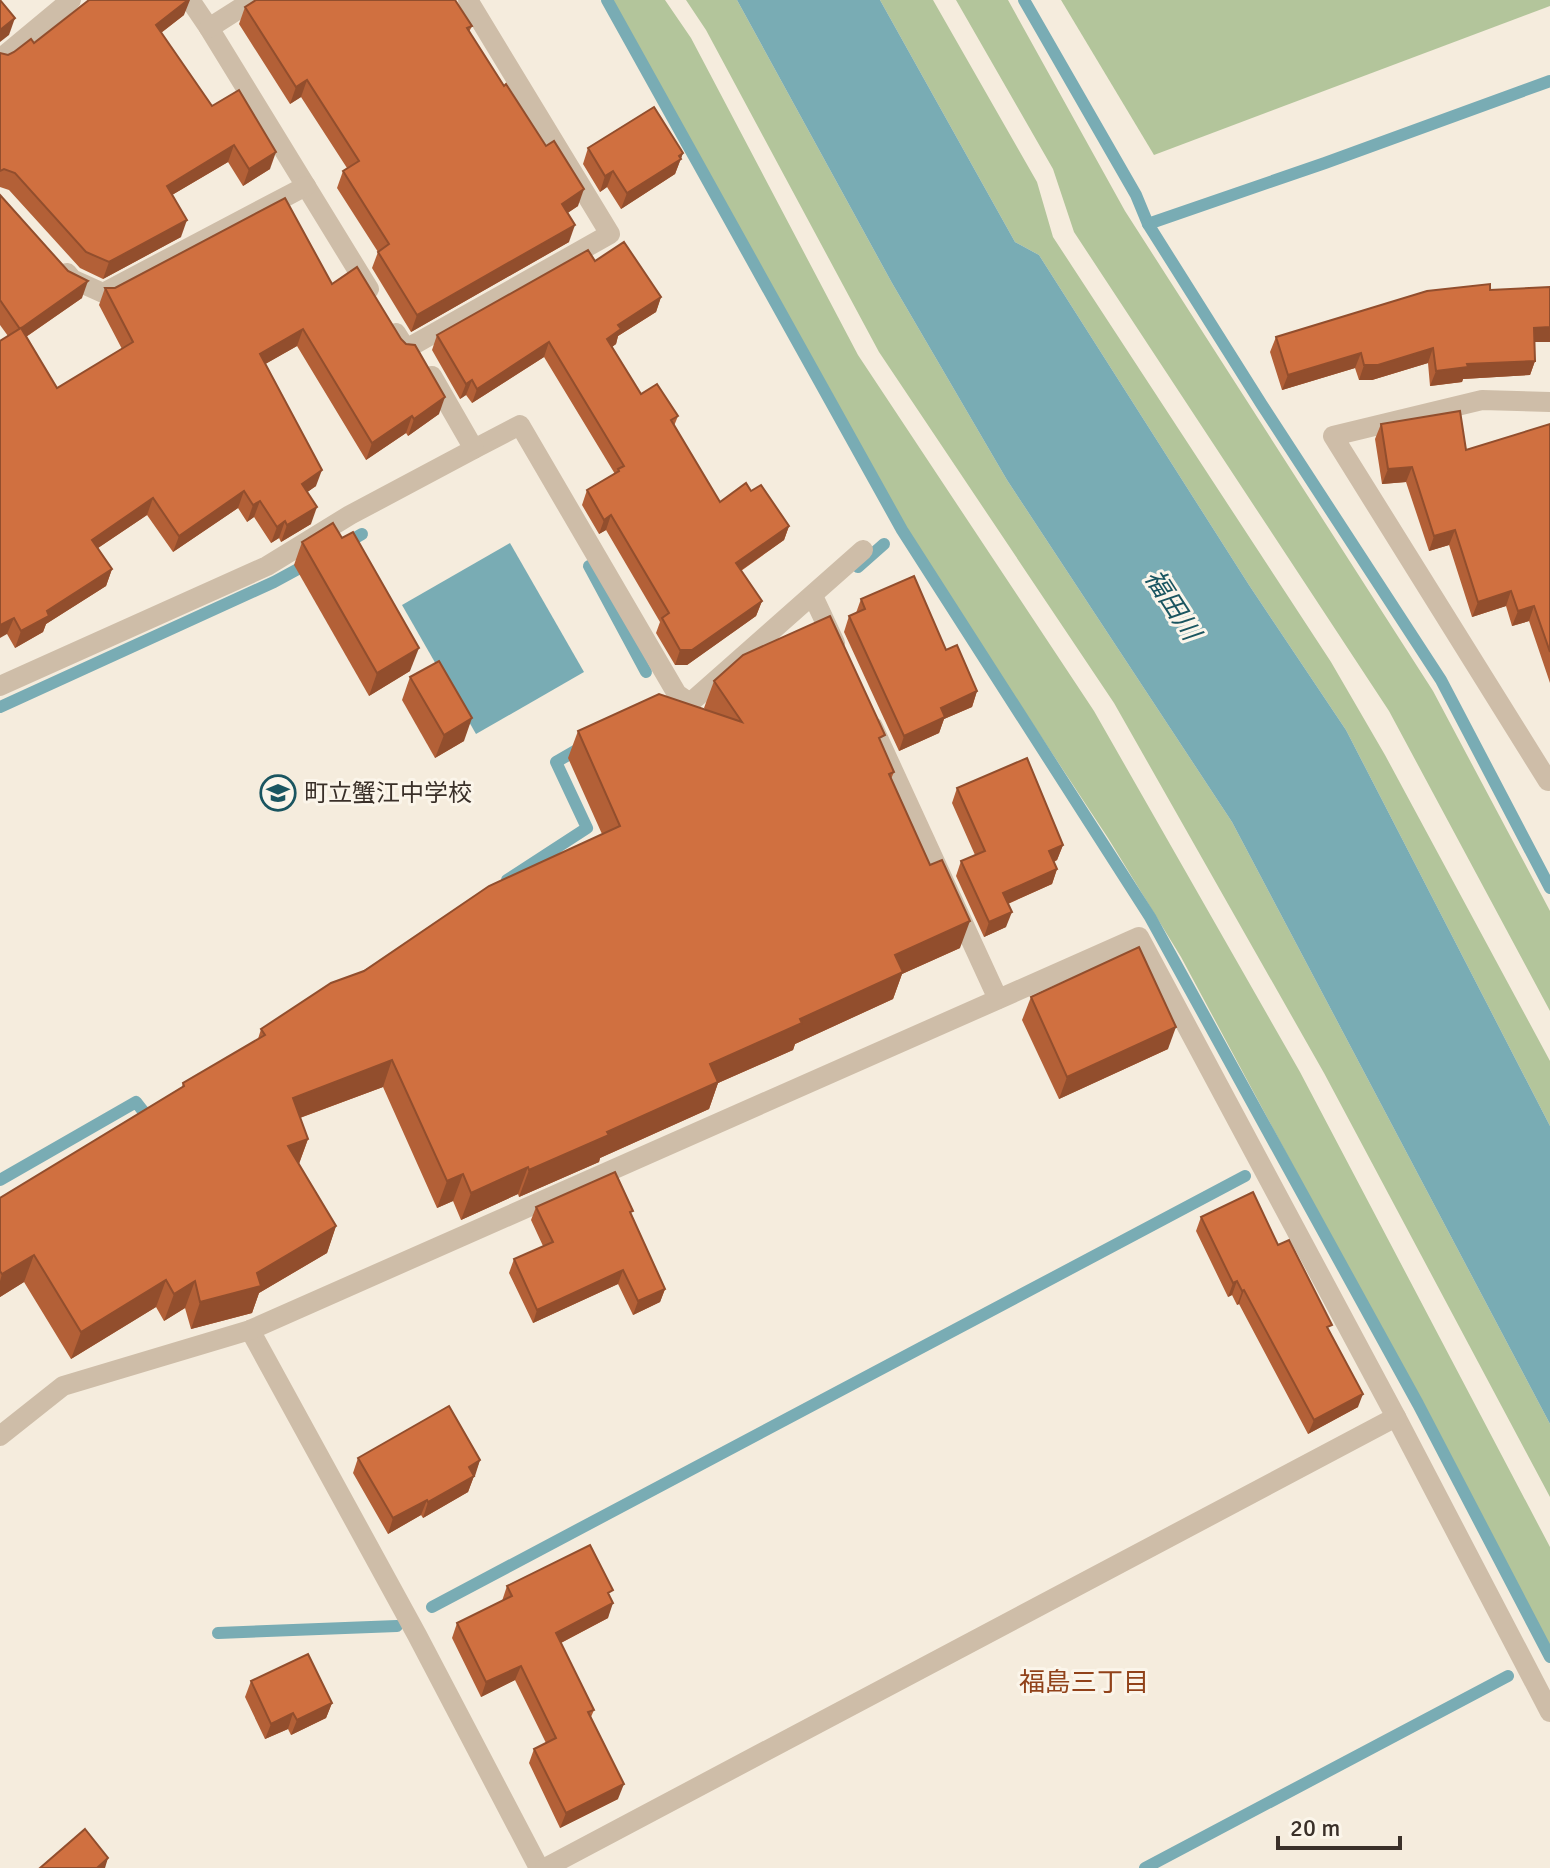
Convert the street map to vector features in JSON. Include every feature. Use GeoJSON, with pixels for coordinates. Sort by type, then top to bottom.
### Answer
{"type":"FeatureCollection","features":[{"type":"Feature","properties":{"kind":"street"},"geometry":{"type":"LineString","coordinates":[[0,59],[71,0]]}},
{"type":"Feature","properties":{"kind":"street"},"geometry":{"type":"LineString","coordinates":[[190,0],[406,349],[610,234],[468,0]]}},
{"type":"Feature","properties":{"kind":"street"},"geometry":{"type":"LineString","coordinates":[[209,28],[253,0]]}},
{"type":"Feature","properties":{"kind":"street"},"geometry":{"type":"LineString","coordinates":[[52,256],[72,279],[103,293],[306,186]]}},
{"type":"Feature","properties":{"kind":"street"},"geometry":{"type":"LineString","coordinates":[[414,345],[474,449]]}},
{"type":"Feature","properties":{"kind":"street"},"geometry":{"type":"LineString","coordinates":[[1550,402],[1482,400],[1333,436],[1550,780]]}},
{"type":"Feature","properties":{"kind":"street"},"geometry":{"type":"LineString","coordinates":[[0,686],[267,566],[350,515],[520,425],[677,694],[690,703],[863,550]]}},
{"type":"Feature","properties":{"kind":"street"},"geometry":{"type":"LineString","coordinates":[[813,596],[840,654]]}},
{"type":"Feature","properties":{"kind":"street"},"geometry":{"type":"LineString","coordinates":[[866,711],[998,999]]}},
{"type":"Feature","properties":{"kind":"street"},"geometry":{"type":"LineString","coordinates":[[0,1436],[63,1386],[250,1330],[1139,937],[1550,1712]]}},
{"type":"Feature","properties":{"kind":"street"},"geometry":{"type":"LineString","coordinates":[[250,1330],[417,1635],[539,1868]]}},
{"type":"Feature","properties":{"kind":"street"},"geometry":{"type":"LineString","coordinates":[[545,1868],[1396,1417]]}},
{"type":"Feature","properties":{"kind":"green space"},"geometry":{"type":"Polygon","coordinates":[[[612,0],[665,0],[691,38],[858,355],[1094,711],[1300,1072],[1550,1547],[1550,1649],[1181,957],[1108,838],[900,519],[612,0]]]}},
{"type":"Feature","properties":{"kind":"green space"},"geometry":{"type":"Polygon","coordinates":[[[686,0],[737,0],[892,283],[1007,480],[1232,822],[1550,1424],[1550,1497],[1324,1073],[1114,703],[879,352],[706,30],[686,0]]]}},
{"type":"Feature","properties":{"kind":"green space"},"geometry":{"type":"Polygon","coordinates":[[[880,0],[933,0],[1037,182],[1053,237],[1331,662],[1385,755],[1550,1061],[1550,1126],[1346,730],[1249,585],[1039,255],[1015,242],[880,0]]]}},
{"type":"Feature","properties":{"kind":"green space"},"geometry":{"type":"Polygon","coordinates":[[[956,0],[1008,0],[1125,211],[1433,691],[1550,911],[1550,1011],[1389,711],[1074,232],[1053,169],[956,0]]]}},
{"type":"Feature","properties":{"kind":"green space"},"geometry":{"type":"Polygon","coordinates":[[[1061,0],[1550,0],[1550,6],[1154,155],[1061,0]]]}},
{"type":"Feature","properties":{"kind":"water","name":"福田川"},"geometry":{"type":"Polygon","coordinates":[[[737,0],[880,0],[1015,242],[1039,255],[1249,585],[1346,730],[1550,1126],[1550,1424],[1232,822],[1007,480],[892,283],[737,0]]]}},
{"type":"Feature","properties":{"kind":"water"},"geometry":{"type":"Polygon","coordinates":[[[510,543],[584,672],[476,734],[402,605],[510,543]]]}},
{"type":"Feature","properties":{"kind":"building"},"geometry":{"type":"Polygon","coordinates":[[[0,0],[15,18],[0,30],[0,0]]]}},
{"type":"Feature","properties":{"kind":"building"},"geometry":{"type":"Polygon","coordinates":[[[89,0],[188,0],[156,25],[212,106],[239,90],[276,152],[249,169],[234,145],[167,186],[187,220],[109,262],[86,252],[15,173],[4,169],[0,171],[0,53],[8,55],[31,39],[34,43],[89,0]]]}},
{"type":"Feature","properties":{"kind":"building"},"geometry":{"type":"Polygon","coordinates":[[[256,0],[455,0],[472,26],[467,28],[504,86],[506,84],[546,146],[554,141],[584,189],[562,204],[575,225],[417,315],[378,252],[389,244],[343,171],[359,161],[307,80],[296,87],[245,7],[256,0]]]}},
{"type":"Feature","properties":{"kind":"building"},"geometry":{"type":"Polygon","coordinates":[[[654,107],[683,153],[679,156],[681,159],[627,193],[613,171],[605,176],[588,148],[654,107]]]}},
{"type":"Feature","properties":{"kind":"building"},"geometry":{"type":"Polygon","coordinates":[[[0,195],[68,271],[88,281],[20,329],[0,300],[0,195]]]}},
{"type":"Feature","properties":{"kind":"building"},"geometry":{"type":"Polygon","coordinates":[[[285,198],[332,284],[357,267],[401,339],[406,344],[415,345],[445,397],[372,443],[303,329],[260,354],[322,470],[302,484],[317,507],[287,525],[285,521],[277,527],[260,501],[253,505],[244,491],[179,536],[153,498],[92,540],[112,569],[47,611],[49,616],[21,631],[14,618],[0,625],[0,341],[21,328],[57,388],[133,342],[105,288],[115,288],[285,198]]]}},
{"type":"Feature","properties":{"kind":"building"},"geometry":{"type":"Polygon","coordinates":[[[624,242],[661,297],[618,325],[621,329],[607,339],[641,394],[657,384],[678,416],[671,420],[720,502],[746,483],[751,491],[761,485],[789,526],[736,563],[762,601],[692,650],[680,650],[662,618],[669,613],[611,515],[604,520],[587,490],[624,466],[549,342],[477,389],[472,380],[466,384],[437,335],[588,250],[595,261],[624,242]]]}},
{"type":"Feature","properties":{"kind":"building"},"geometry":{"type":"Polygon","coordinates":[[[1490,284],[1490,290],[1550,287],[1550,327],[1534,328],[1535,361],[1467,364],[1468,367],[1436,371],[1433,348],[1378,365],[1364,365],[1361,353],[1288,375],[1276,337],[1427,291],[1490,284]]]}},
{"type":"Feature","properties":{"kind":"building"},"geometry":{"type":"Polygon","coordinates":[[[1460,411],[1466,450],[1550,424],[1550,652],[1534,606],[1518,611],[1511,591],[1478,602],[1455,530],[1434,536],[1412,467],[1388,469],[1381,424],[1460,411]]]}},
{"type":"Feature","properties":{"kind":"building"},"geometry":{"type":"Polygon","coordinates":[[[333,523],[342,538],[353,532],[419,648],[377,673],[302,542],[333,523]]]}},
{"type":"Feature","properties":{"kind":"building"},"geometry":{"type":"Polygon","coordinates":[[[914,576],[946,650],[957,645],[977,691],[941,708],[945,717],[904,736],[849,616],[865,609],[861,599],[914,576]]]}},
{"type":"Feature","properties":{"kind":"building"},"geometry":{"type":"Polygon","coordinates":[[[830,616],[885,735],[879,738],[894,772],[889,774],[930,865],[942,860],[970,921],[895,955],[903,972],[800,1019],[802,1023],[710,1064],[718,1082],[607,1132],[609,1135],[471,1193],[463,1174],[447,1181],[392,1060],[293,1098],[308,1139],[288,1146],[336,1226],[257,1273],[261,1286],[200,1302],[195,1281],[174,1294],[166,1280],[81,1332],[34,1255],[2,1274],[0,1198],[265,1035],[261,1029],[331,983],[364,971],[489,886],[620,826],[578,731],[659,694],[742,722],[714,681],[743,655],[830,616]]]}},
{"type":"Feature","properties":{"kind":"building"},"geometry":{"type":"Polygon","coordinates":[[[439,661],[472,718],[444,735],[410,677],[439,661]]]}},
{"type":"Feature","properties":{"kind":"building"},"geometry":{"type":"Polygon","coordinates":[[[1027,758],[1063,845],[1049,851],[1057,869],[1003,893],[1012,912],[989,922],[961,861],[985,851],[957,788],[1027,758]]]}},
{"type":"Feature","properties":{"kind":"building"},"geometry":{"type":"Polygon","coordinates":[[[1139,947],[1176,1027],[1067,1077],[1031,997],[1139,947]]]}},
{"type":"Feature","properties":{"kind":"building"},"geometry":{"type":"Polygon","coordinates":[[[615,1172],[665,1289],[638,1301],[623,1270],[537,1310],[514,1259],[553,1242],[536,1207],[615,1172]]]}},
{"type":"Feature","properties":{"kind":"building"},"geometry":{"type":"Polygon","coordinates":[[[1253,1192],[1278,1245],[1289,1240],[1332,1325],[1327,1327],[1363,1394],[1314,1420],[1244,1290],[1237,1281],[1233,1283],[1201,1217],[1253,1192]]]}},
{"type":"Feature","properties":{"kind":"building"},"geometry":{"type":"Polygon","coordinates":[[[449,1406],[480,1460],[469,1467],[474,1476],[393,1518],[358,1458],[449,1406]]]}},
{"type":"Feature","properties":{"kind":"building"},"geometry":{"type":"Polygon","coordinates":[[[590,1545],[613,1590],[608,1593],[613,1603],[556,1633],[594,1710],[588,1712],[624,1784],[566,1813],[534,1749],[556,1738],[521,1666],[486,1682],[457,1623],[512,1596],[507,1586],[590,1545]]]}},
{"type":"Feature","properties":{"kind":"building"},"geometry":{"type":"Polygon","coordinates":[[[308,1654],[332,1703],[297,1720],[293,1713],[271,1724],[251,1681],[308,1654]]]}},
{"type":"Feature","properties":{"kind":"building"},"geometry":{"type":"Polygon","coordinates":[[[85,1829],[108,1858],[97,1868],[40,1868],[85,1829]]]}},
{"type":"Feature","properties":{"kind":"waterway"},"geometry":{"type":"LineString","coordinates":[[607,0],[902,530],[1150,917],[1418,1404],[1550,1657]]}},
{"type":"Feature","properties":{"kind":"waterway"},"geometry":{"type":"LineString","coordinates":[[1024,0],[1136,195],[1148,224],[1441,680],[1550,888]]}},
{"type":"Feature","properties":{"kind":"waterway"},"geometry":{"type":"LineString","coordinates":[[1148,224],[1550,81]]}},
{"type":"Feature","properties":{"kind":"waterway"},"geometry":{"type":"LineString","coordinates":[[343,545],[362,534]]}},
{"type":"Feature","properties":{"kind":"waterway"},"geometry":{"type":"LineString","coordinates":[[858,567],[884,544]]}},
{"type":"Feature","properties":{"kind":"waterway"},"geometry":{"type":"LineString","coordinates":[[0,707],[274,582],[309,563]]}},
{"type":"Feature","properties":{"kind":"waterway"},"geometry":{"type":"LineString","coordinates":[[589,566],[646,672]]}},
{"type":"Feature","properties":{"kind":"waterway"},"geometry":{"type":"LineString","coordinates":[[507,880],[587,828],[556,762],[582,747]]}},
{"type":"Feature","properties":{"kind":"waterway"},"geometry":{"type":"LineString","coordinates":[[0,1180],[136,1102],[150,1120],[153,1118]]}},
{"type":"Feature","properties":{"kind":"waterway"},"geometry":{"type":"LineString","coordinates":[[432,1607],[1245,1176]]}},
{"type":"Feature","properties":{"kind":"waterway"},"geometry":{"type":"LineString","coordinates":[[218,1633],[397,1626]]}},
{"type":"Feature","properties":{"kind":"waterway"},"geometry":{"type":"LineString","coordinates":[[1145,1868],[1508,1676]]}},
{"type":"Feature","properties":{"kind":"place","name":"町立蟹江中学校"},"geometry":{"type":"Point","coordinates":[278,793]}},
{"type":"Feature","properties":{"kind":"district","name":"福島三丁目"},"geometry":{"type":"Point","coordinates":[1084,1683]}}]}
